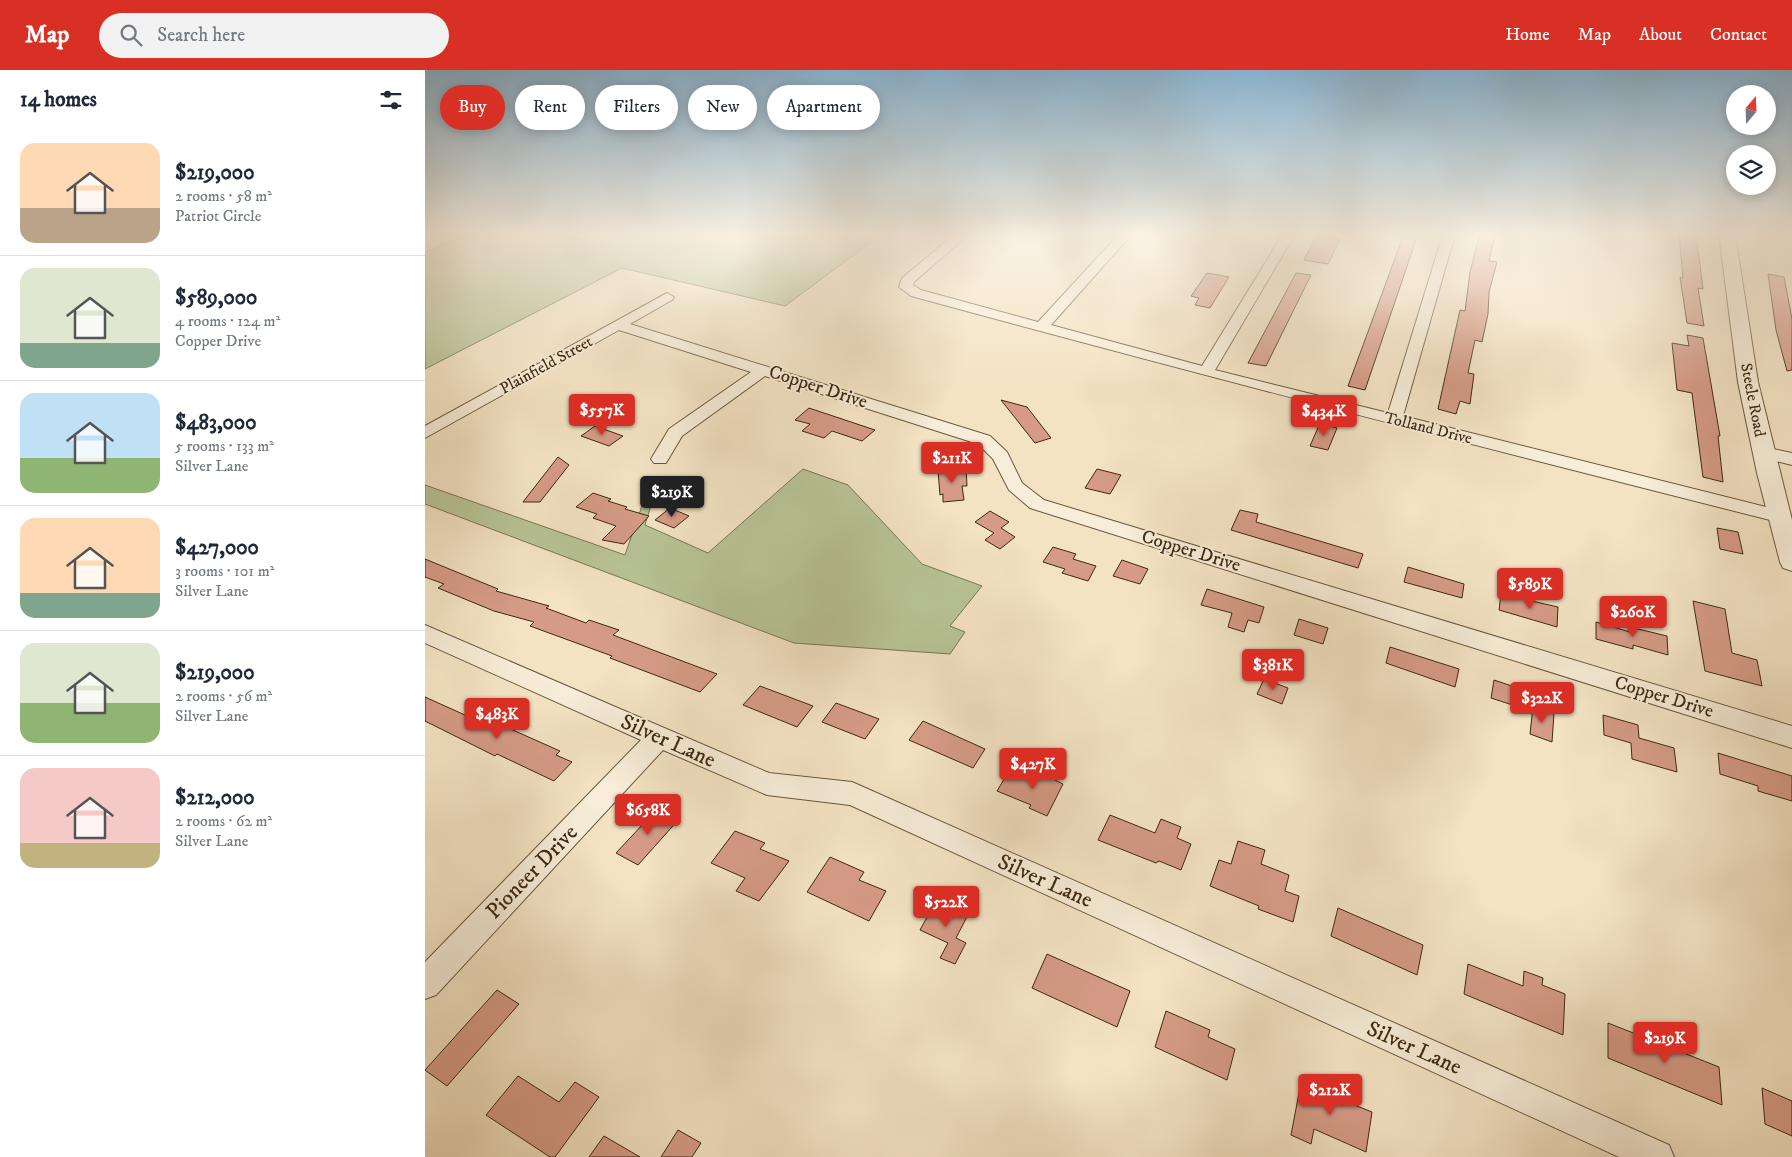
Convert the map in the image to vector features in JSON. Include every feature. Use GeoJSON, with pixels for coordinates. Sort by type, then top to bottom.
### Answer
{"type":"FeatureCollection","features":[{"type":"Feature","properties":{"kind":"street","name":"Tolland Drive"},"geometry":{"type":"LineString","coordinates":[[906,285],[906,287],[916,293],[1206,372],[1779,516]]}},
{"type":"Feature","properties":{"kind":"street"},"geometry":{"type":"LineString","coordinates":[[1041,328],[1081,285]]}},
{"type":"Feature","properties":{"kind":"street"},"geometry":{"type":"LineString","coordinates":[[1206,372],[1258,285]]}},
{"type":"Feature","properties":{"kind":"street"},"geometry":{"type":"LineString","coordinates":[[1394,420],[1434,285]]}},
{"type":"Feature","properties":{"kind":"street","name":"Steele Road"},"geometry":{"type":"LineString","coordinates":[[1733,285],[1738,322],[1763,452],[1792,562]]}},
{"type":"Feature","properties":{"kind":"street","name":"Plainfield Street"},"geometry":{"type":"LineString","coordinates":[[425,433],[667,298]]}},
{"type":"Feature","properties":{"kind":"street","name":"Copper Drive"},"geometry":{"type":"LineString","coordinates":[[618,325],[984,440],[1001,456],[1015,486],[1037,504],[1792,737]]}},
{"type":"Feature","properties":{"kind":"street"},"geometry":{"type":"LineString","coordinates":[[660,459],[675,433],[764,370]]}},
{"type":"Feature","properties":{"kind":"street"},"geometry":{"type":"LineString","coordinates":[[1763,452],[1792,459]]}},
{"type":"Feature","properties":{"kind":"street","name":"Silver Lane"},"geometry":{"type":"LineString","coordinates":[[425,634],[767,784],[852,794],[1657,1157]]}},
{"type":"Feature","properties":{"kind":"street","name":"Pioneer Drive"},"geometry":{"type":"LineString","coordinates":[[425,984],[659,737]]}},
{"type":"Feature","properties":{"kind":"green space"},"geometry":{"type":"Polygon","coordinates":[[[425,285],[589,285],[425,369],[425,285]]]}},
{"type":"Feature","properties":{"kind":"green space"},"geometry":{"type":"Polygon","coordinates":[[[694,285],[814,285],[785,306],[694,285]]]}},
{"type":"Feature","properties":{"kind":"green space"},"geometry":{"type":"Polygon","coordinates":[[[803,469],[848,485],[922,564],[982,586],[950,626],[965,632],[950,654],[794,643],[425,504],[425,485],[625,555],[647,491],[656,489],[645,525],[708,553],[803,469]]]}},
{"type":"Feature","properties":{"kind":"building"},"geometry":{"type":"Polygon","coordinates":[[[1199,285],[1224,285],[1210,308],[1195,305],[1199,298],[1191,296],[1199,285]]]}},
{"type":"Feature","properties":{"kind":"building"},"geometry":{"type":"Polygon","coordinates":[[[1290,285],[1306,285],[1266,366],[1248,363],[1290,285]]]}},
{"type":"Feature","properties":{"kind":"building"},"geometry":{"type":"Polygon","coordinates":[[[1385,285],[1401,285],[1365,390],[1348,386],[1385,285]]]}},
{"type":"Feature","properties":{"kind":"building"},"geometry":{"type":"Polygon","coordinates":[[[1468,285],[1491,285],[1488,314],[1482,342],[1475,340],[1468,373],[1474,374],[1470,404],[1460,401],[1456,414],[1438,409],[1460,310],[1465,311],[1468,285]]]}},
{"type":"Feature","properties":{"kind":"building"},"geometry":{"type":"Polygon","coordinates":[[[1681,285],[1702,285],[1703,289],[1698,288],[1704,326],[1687,323],[1681,285]]]}},
{"type":"Feature","properties":{"kind":"building"},"geometry":{"type":"Polygon","coordinates":[[[1770,285],[1785,285],[1792,319],[1792,370],[1787,371],[1776,330],[1770,285]]]}},
{"type":"Feature","properties":{"kind":"building"},"geometry":{"type":"Polygon","coordinates":[[[1687,335],[1703,338],[1720,436],[1718,436],[1723,482],[1703,477],[1692,393],[1677,390],[1672,343],[1689,346],[1687,335]]]}},
{"type":"Feature","properties":{"kind":"building"},"geometry":{"type":"Polygon","coordinates":[[[1001,400],[1027,407],[1051,438],[1035,443],[1001,400]]]}},
{"type":"Feature","properties":{"kind":"building"},"geometry":{"type":"Polygon","coordinates":[[[809,408],[875,430],[862,441],[832,431],[824,438],[802,431],[810,424],[795,420],[809,408]]]}},
{"type":"Feature","properties":{"kind":"building"},"geometry":{"type":"Polygon","coordinates":[[[1320,423],[1337,428],[1328,450],[1310,446],[1320,423]]]}},
{"type":"Feature","properties":{"kind":"building"},"geometry":{"type":"Polygon","coordinates":[[[595,426],[623,436],[609,446],[581,436],[595,426]]]}},
{"type":"Feature","properties":{"kind":"building"},"geometry":{"type":"Polygon","coordinates":[[[558,457],[569,465],[540,502],[523,502],[558,457]]]}},
{"type":"Feature","properties":{"kind":"building"},"geometry":{"type":"Polygon","coordinates":[[[966,468],[967,486],[962,486],[964,500],[943,502],[943,494],[940,495],[938,471],[966,468]]]}},
{"type":"Feature","properties":{"kind":"building"},"geometry":{"type":"Polygon","coordinates":[[[1097,469],[1121,475],[1110,494],[1085,488],[1097,469]]]}},
{"type":"Feature","properties":{"kind":"building"},"geometry":{"type":"Polygon","coordinates":[[[593,493],[611,499],[608,501],[627,507],[625,509],[649,516],[624,544],[602,540],[616,526],[593,518],[597,514],[576,507],[593,493]]]}},
{"type":"Feature","properties":{"kind":"building"},"geometry":{"type":"Polygon","coordinates":[[[670,508],[689,516],[674,528],[655,520],[670,508]]]}},
{"type":"Feature","properties":{"kind":"building"},"geometry":{"type":"Polygon","coordinates":[[[1240,510],[1258,514],[1256,522],[1363,554],[1358,568],[1231,530],[1240,510]]]}},
{"type":"Feature","properties":{"kind":"building"},"geometry":{"type":"Polygon","coordinates":[[[990,511],[1009,522],[1001,528],[1015,537],[1000,549],[985,540],[994,533],[975,522],[990,511]]]}},
{"type":"Feature","properties":{"kind":"building"},"geometry":{"type":"Polygon","coordinates":[[[1717,528],[1738,532],[1743,554],[1720,549],[1717,528]]]}},
{"type":"Feature","properties":{"kind":"building"},"geometry":{"type":"Polygon","coordinates":[[[1053,547],[1076,554],[1073,559],[1096,566],[1088,581],[1062,573],[1065,569],[1043,562],[1053,547]]]}},
{"type":"Feature","properties":{"kind":"building"},"geometry":{"type":"Polygon","coordinates":[[[425,559],[498,589],[496,591],[549,606],[546,608],[586,623],[589,620],[619,630],[613,635],[717,674],[700,692],[610,658],[612,656],[530,626],[534,622],[494,611],[438,588],[444,584],[425,577],[425,559]]]}},
{"type":"Feature","properties":{"kind":"building"},"geometry":{"type":"Polygon","coordinates":[[[1122,560],[1148,569],[1140,584],[1113,576],[1122,560]]]}},
{"type":"Feature","properties":{"kind":"building"},"geometry":{"type":"Polygon","coordinates":[[[1408,567],[1464,584],[1462,598],[1404,582],[1408,567]]]}},
{"type":"Feature","properties":{"kind":"building"},"geometry":{"type":"Polygon","coordinates":[[[1207,589],[1264,607],[1259,623],[1248,620],[1244,632],[1228,627],[1232,613],[1201,605],[1207,589]]]}},
{"type":"Feature","properties":{"kind":"building"},"geometry":{"type":"Polygon","coordinates":[[[1501,594],[1558,607],[1557,627],[1499,610],[1501,594]]]}},
{"type":"Feature","properties":{"kind":"building"},"geometry":{"type":"Polygon","coordinates":[[[1693,601],[1725,609],[1732,653],[1757,660],[1762,686],[1705,671],[1693,601]]]}},
{"type":"Feature","properties":{"kind":"building"},"geometry":{"type":"Polygon","coordinates":[[[1299,619],[1328,628],[1323,644],[1294,635],[1299,619]]]}},
{"type":"Feature","properties":{"kind":"building"},"geometry":{"type":"Polygon","coordinates":[[[1596,622],[1630,632],[1630,627],[1667,636],[1668,655],[1633,645],[1633,649],[1596,639],[1596,622]]]}},
{"type":"Feature","properties":{"kind":"building"},"geometry":{"type":"Polygon","coordinates":[[[1390,647],[1459,669],[1455,687],[1386,663],[1390,647]]]}},
{"type":"Feature","properties":{"kind":"building"},"geometry":{"type":"Polygon","coordinates":[[[1264,679],[1288,688],[1282,704],[1257,694],[1264,679]]]}},
{"type":"Feature","properties":{"kind":"building"},"geometry":{"type":"Polygon","coordinates":[[[1494,680],[1527,691],[1525,709],[1491,698],[1494,680]]]}},
{"type":"Feature","properties":{"kind":"building"},"geometry":{"type":"Polygon","coordinates":[[[760,686],[813,706],[797,727],[743,705],[760,686]]]}},
{"type":"Feature","properties":{"kind":"building"},"geometry":{"type":"Polygon","coordinates":[[[425,697],[465,715],[470,711],[560,751],[556,755],[572,762],[554,781],[497,754],[495,756],[425,721],[425,697]]]}},
{"type":"Feature","properties":{"kind":"building"},"geometry":{"type":"Polygon","coordinates":[[[836,703],[879,719],[865,739],[822,722],[836,703]]]}},
{"type":"Feature","properties":{"kind":"building"},"geometry":{"type":"Polygon","coordinates":[[[1533,706],[1554,713],[1552,742],[1530,734],[1533,706]]]}},
{"type":"Feature","properties":{"kind":"building"},"geometry":{"type":"Polygon","coordinates":[[[1603,715],[1638,725],[1639,738],[1674,748],[1677,772],[1632,759],[1631,743],[1604,735],[1603,715]]]}},
{"type":"Feature","properties":{"kind":"building"},"geometry":{"type":"Polygon","coordinates":[[[923,721],[985,749],[973,768],[909,740],[923,721]]]}},
{"type":"Feature","properties":{"kind":"building"},"geometry":{"type":"Polygon","coordinates":[[[1718,753],[1792,776],[1792,801],[1758,791],[1758,786],[1720,774],[1718,753]]]}},
{"type":"Feature","properties":{"kind":"building"},"geometry":{"type":"Polygon","coordinates":[[[1040,766],[1054,772],[1051,778],[1063,784],[1047,816],[1029,808],[1031,805],[997,791],[1009,771],[1033,780],[1040,766]]]}},
{"type":"Feature","properties":{"kind":"building"},"geometry":{"type":"Polygon","coordinates":[[[659,807],[680,818],[638,865],[616,853],[659,807]]]}},
{"type":"Feature","properties":{"kind":"building"},"geometry":{"type":"Polygon","coordinates":[[[1110,815],[1155,833],[1161,819],[1181,827],[1177,838],[1191,844],[1181,870],[1159,861],[1156,863],[1098,840],[1110,815]]]}},
{"type":"Feature","properties":{"kind":"building"},"geometry":{"type":"Polygon","coordinates":[[[735,831],[765,843],[760,849],[789,861],[759,901],[736,891],[745,878],[711,863],[735,831]]]}},
{"type":"Feature","properties":{"kind":"building"},"geometry":{"type":"Polygon","coordinates":[[[1238,841],[1265,850],[1261,864],[1289,875],[1285,891],[1299,896],[1293,922],[1258,909],[1259,906],[1210,886],[1219,860],[1231,864],[1238,841]]]}},
{"type":"Feature","properties":{"kind":"building"},"geometry":{"type":"Polygon","coordinates":[[[830,857],[864,872],[859,880],[886,891],[869,921],[807,892],[830,857]]]}},
{"type":"Feature","properties":{"kind":"building"},"geometry":{"type":"Polygon","coordinates":[[[937,899],[969,913],[956,938],[966,943],[955,964],[940,958],[948,943],[920,930],[937,899]]]}},
{"type":"Feature","properties":{"kind":"building"},"geometry":{"type":"Polygon","coordinates":[[[1338,908],[1423,945],[1417,975],[1331,936],[1338,908]]]}},
{"type":"Feature","properties":{"kind":"building"},"geometry":{"type":"Polygon","coordinates":[[[1047,954],[1130,991],[1117,1027],[1032,988],[1047,954]]]}},
{"type":"Feature","properties":{"kind":"building"},"geometry":{"type":"Polygon","coordinates":[[[1468,964],[1523,986],[1524,971],[1543,978],[1542,985],[1565,994],[1563,1035],[1464,994],[1468,964]]]}},
{"type":"Feature","properties":{"kind":"building"},"geometry":{"type":"Polygon","coordinates":[[[497,990],[519,1004],[447,1086],[425,1070],[497,990]]]}},
{"type":"Feature","properties":{"kind":"building"},"geometry":{"type":"Polygon","coordinates":[[[1166,1011],[1210,1030],[1208,1037],[1235,1049],[1227,1080],[1155,1047],[1166,1011]]]}},
{"type":"Feature","properties":{"kind":"building"},"geometry":{"type":"Polygon","coordinates":[[[1608,1023],[1719,1067],[1722,1105],[1608,1058],[1608,1023]]]}},
{"type":"Feature","properties":{"kind":"building"},"geometry":{"type":"Polygon","coordinates":[[[518,1076],[559,1102],[575,1082],[599,1097],[555,1157],[550,1157],[486,1115],[518,1076]]]}},
{"type":"Feature","properties":{"kind":"building"},"geometry":{"type":"Polygon","coordinates":[[[1302,1077],[1344,1095],[1347,1102],[1372,1112],[1366,1152],[1314,1129],[1311,1144],[1291,1135],[1302,1077]]]}},
{"type":"Feature","properties":{"kind":"building"},"geometry":{"type":"Polygon","coordinates":[[[1762,1088],[1792,1101],[1792,1136],[1765,1124],[1762,1088]]]}},
{"type":"Feature","properties":{"kind":"building"},"geometry":{"type":"Polygon","coordinates":[[[678,1130],[701,1143],[692,1157],[661,1157],[678,1130]]]}},
{"type":"Feature","properties":{"kind":"building"},"geometry":{"type":"Polygon","coordinates":[[[604,1136],[640,1157],[589,1157],[604,1136]]]}}]}
